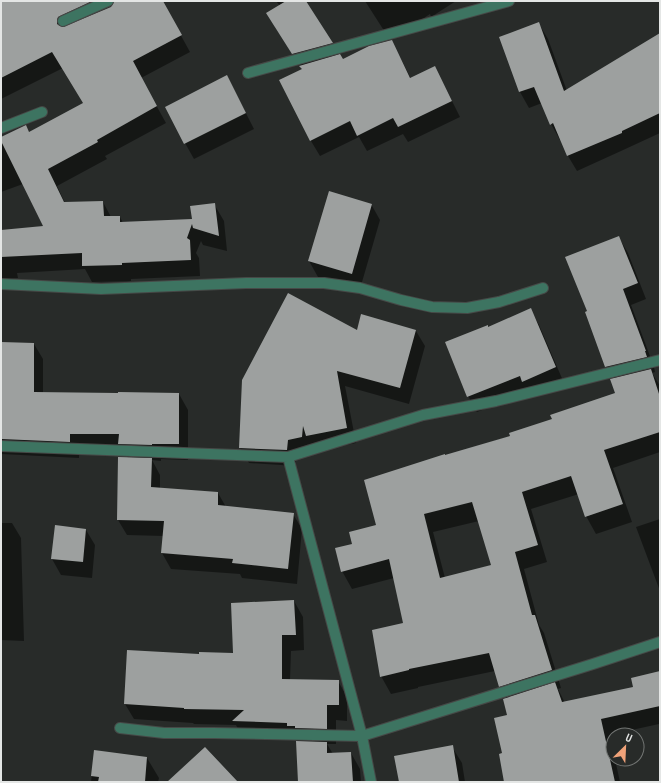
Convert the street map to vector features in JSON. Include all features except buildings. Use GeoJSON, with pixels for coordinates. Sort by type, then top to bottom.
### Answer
{"type":"FeatureCollection","features":[{"type":"Feature","properties":{"kind":"street"},"geometry":{"type":"LineString","coordinates":[[63,21],[108,1]]}},
{"type":"Feature","properties":{"kind":"street"},"geometry":{"type":"LineString","coordinates":[[248,73],[509,1]]}},
{"type":"Feature","properties":{"kind":"street"},"geometry":{"type":"LineString","coordinates":[[1,128],[42,112]]}},
{"type":"Feature","properties":{"kind":"street"},"geometry":{"type":"LineString","coordinates":[[1,284],[101,289],[246,283],[324,283],[360,288],[432,307],[467,308],[499,302],[543,288]]}},
{"type":"Feature","properties":{"kind":"street"},"geometry":{"type":"LineString","coordinates":[[1,446],[288,457],[424,415],[496,401],[660,360]]}},
{"type":"Feature","properties":{"kind":"street"},"geometry":{"type":"LineString","coordinates":[[288,457],[362,736],[371,782]]}},
{"type":"Feature","properties":{"kind":"street"},"geometry":{"type":"LineString","coordinates":[[120,728],[164,733],[362,736],[660,642]]}}]}
